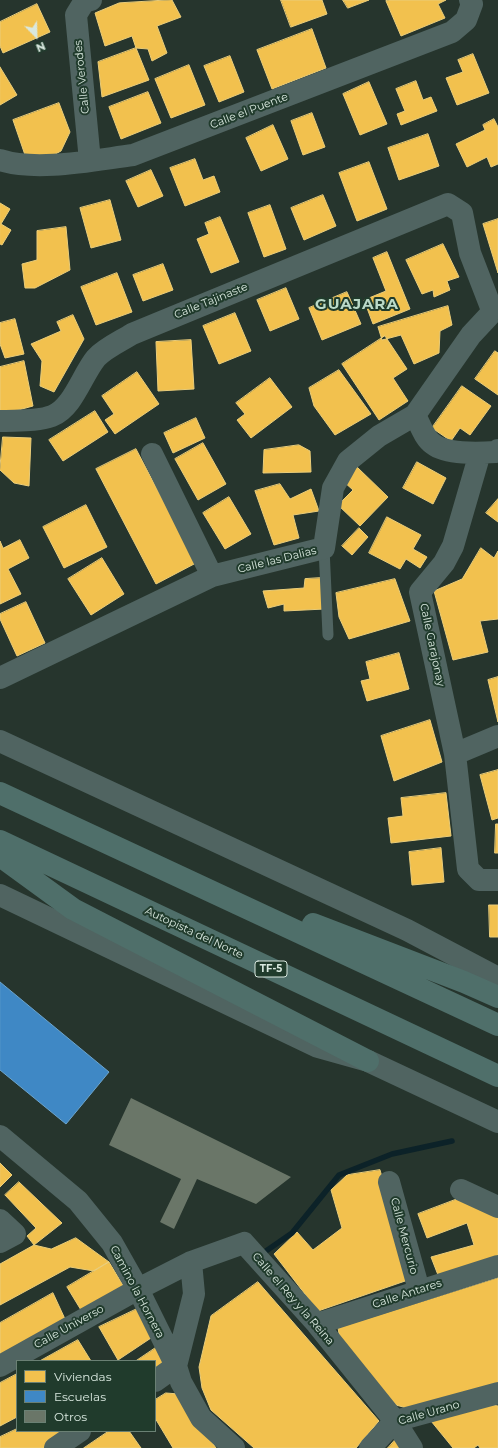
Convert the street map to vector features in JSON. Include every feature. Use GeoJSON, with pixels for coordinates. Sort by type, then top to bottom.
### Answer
{"type":"FeatureCollection","features":[{"type":"Feature","properties":{"kind":"highway"},"geometry":{"type":"LineString","coordinates":[[0,793],[498,1025]]}},
{"type":"Feature","properties":{"kind":"highway","name":"Autopista del Norte"},"geometry":{"type":"LineString","coordinates":[[0,841],[498,1076]]}},
{"type":"Feature","properties":{"kind":"highway"},"geometry":{"type":"LineString","coordinates":[[0,856],[73,909],[368,1061]]}},
{"type":"Feature","properties":{"kind":"highway"},"geometry":{"type":"LineString","coordinates":[[136,857],[457,979],[498,997]]}},
{"type":"Feature","properties":{"kind":"street","name":"Calle Verodes"},"geometry":{"type":"LineString","coordinates":[[90,161],[76,15],[84,2],[91,0]]}},
{"type":"Feature","properties":{"kind":"street","name":"Calle el Puente"},"geometry":{"type":"LineString","coordinates":[[0,160],[13,164],[34,165],[90,161],[133,155],[452,32],[466,20],[472,4],[470,0]]}},
{"type":"Feature","properties":{"kind":"street","name":"Calle Tajinaste"},"geometry":{"type":"LineString","coordinates":[[0,421],[39,420],[53,416],[62,410],[73,396],[81,379],[97,357],[132,334],[448,204],[462,213],[470,253],[495,308]]}},
{"type":"Feature","properties":{"kind":"street","name":"Calle las Dalias"},"geometry":{"type":"LineString","coordinates":[[0,678],[212,576],[324,548],[333,488],[348,461],[379,436],[415,415],[471,335],[495,308]]}},
{"type":"Feature","properties":{"kind":"street"},"geometry":{"type":"LineString","coordinates":[[415,415],[432,444],[446,451],[493,452]]}},
{"type":"Feature","properties":{"kind":"street","name":"Calle Garajonay"},"geometry":{"type":"LineString","coordinates":[[493,452],[453,546],[444,563],[420,592],[455,754],[468,869],[479,880],[498,880]]}},
{"type":"Feature","properties":{"kind":"street"},"geometry":{"type":"LineString","coordinates":[[152,454],[212,576]]}},
{"type":"Feature","properties":{"kind":"street"},"geometry":{"type":"LineString","coordinates":[[455,754],[498,736]]}},
{"type":"Feature","properties":{"kind":"street"},"geometry":{"type":"LineString","coordinates":[[0,741],[407,930],[498,978]]}},
{"type":"Feature","properties":{"kind":"street"},"geometry":{"type":"LineString","coordinates":[[0,895],[318,1047],[368,1061],[498,1122]]}},
{"type":"Feature","properties":{"kind":"street","name":"Camino la Hornera"},"geometry":{"type":"LineString","coordinates":[[0,1136],[78,1201],[112,1243],[138,1289],[176,1366],[181,1382],[201,1418],[234,1448]]}},
{"type":"Feature","properties":{"kind":"street","name":"Calle Mercurio"},"geometry":{"type":"LineString","coordinates":[[389,1182],[419,1290]]}},
{"type":"Feature","properties":{"kind":"street"},"geometry":{"type":"LineString","coordinates":[[461,1190],[498,1207]]}},
{"type":"Feature","properties":{"kind":"street"},"geometry":{"type":"LineString","coordinates":[[0,1220],[14,1234],[0,1242]]}},
{"type":"Feature","properties":{"kind":"street","name":"Calle el Rey y la Reina"},"geometry":{"type":"LineString","coordinates":[[138,1289],[190,1262],[244,1243],[316,1324],[395,1422],[412,1448]]}},
{"type":"Feature","properties":{"kind":"street"},"geometry":{"type":"LineString","coordinates":[[156,1379],[176,1366],[194,1294],[190,1262]]}},
{"type":"Feature","properties":{"kind":"street","name":"Calle Antares"},"geometry":{"type":"LineString","coordinates":[[316,1324],[498,1266]]}},
{"type":"Feature","properties":{"kind":"street","name":"Calle Universo"},"geometry":{"type":"LineString","coordinates":[[0,1366],[138,1289]]}},
{"type":"Feature","properties":{"kind":"street","name":"Calle Urano"},"geometry":{"type":"LineString","coordinates":[[370,1448],[395,1422],[498,1393]]}},
{"type":"Feature","properties":{"kind":"street"},"geometry":{"type":"LineString","coordinates":[[55,1448],[79,1432]]}},
{"type":"Feature","properties":{"kind":"lane"},"geometry":{"type":"LineString","coordinates":[[324,548],[328,635]]}},
{"type":"Feature","properties":{"kind":"building: Viviendas"},"geometry":{"type":"Polygon","coordinates":[[[172,0],[181,17],[157,26],[167,53],[152,61],[148,49],[136,48],[132,36],[105,46],[95,13],[119,3],[172,0]]]}},
{"type":"Feature","properties":{"kind":"building: Viviendas"},"geometry":{"type":"Polygon","coordinates":[[[281,0],[322,0],[327,14],[291,27],[281,0]]]}},
{"type":"Feature","properties":{"kind":"building: Viviendas"},"geometry":{"type":"Polygon","coordinates":[[[343,0],[369,0],[348,8],[343,0]]]}},
{"type":"Feature","properties":{"kind":"building: Viviendas"},"geometry":{"type":"Polygon","coordinates":[[[446,0],[438,4],[445,18],[401,36],[386,1],[446,0]]]}},
{"type":"Feature","properties":{"kind":"building: Viviendas"},"geometry":{"type":"Polygon","coordinates":[[[37,4],[50,32],[3,53],[0,46],[0,22],[37,4]]]}},
{"type":"Feature","properties":{"kind":"building: Viviendas"},"geometry":{"type":"Polygon","coordinates":[[[312,29],[326,68],[272,89],[257,50],[312,29]]]}},
{"type":"Feature","properties":{"kind":"building: Viviendas"},"geometry":{"type":"Polygon","coordinates":[[[136,48],[149,80],[102,97],[98,62],[136,48]]]}},
{"type":"Feature","properties":{"kind":"building: Viviendas"},"geometry":{"type":"Polygon","coordinates":[[[473,54],[489,93],[457,105],[446,78],[463,72],[458,60],[473,54]]]}},
{"type":"Feature","properties":{"kind":"building: Viviendas"},"geometry":{"type":"Polygon","coordinates":[[[230,56],[244,92],[219,102],[204,66],[230,56]]]}},
{"type":"Feature","properties":{"kind":"building: Viviendas"},"geometry":{"type":"Polygon","coordinates":[[[189,65],[205,105],[171,118],[155,79],[189,65]]]}},
{"type":"Feature","properties":{"kind":"building: Viviendas"},"geometry":{"type":"Polygon","coordinates":[[[0,67],[17,95],[0,105],[0,67]]]}},
{"type":"Feature","properties":{"kind":"building: Viviendas"},"geometry":{"type":"Polygon","coordinates":[[[416,81],[423,100],[431,97],[437,111],[401,125],[397,114],[405,111],[396,89],[416,81]]]}},
{"type":"Feature","properties":{"kind":"building: Viviendas"},"geometry":{"type":"Polygon","coordinates":[[[369,82],[387,124],[360,135],[343,94],[369,82]]]}},
{"type":"Feature","properties":{"kind":"building: Viviendas"},"geometry":{"type":"Polygon","coordinates":[[[148,92],[161,123],[121,139],[109,107],[148,92]]]}},
{"type":"Feature","properties":{"kind":"building: Viviendas"},"geometry":{"type":"Polygon","coordinates":[[[59,103],[70,132],[61,151],[46,159],[25,155],[13,120],[59,103]]]}},
{"type":"Feature","properties":{"kind":"building: Viviendas"},"geometry":{"type":"Polygon","coordinates":[[[312,113],[325,147],[303,155],[291,121],[312,113]]]}},
{"type":"Feature","properties":{"kind":"building: Viviendas"},"geometry":{"type":"Polygon","coordinates":[[[494,119],[498,127],[498,164],[491,167],[487,157],[467,167],[456,144],[485,130],[483,125],[494,119]]]}},
{"type":"Feature","properties":{"kind":"building: Viviendas"},"geometry":{"type":"Polygon","coordinates":[[[273,125],[288,159],[261,171],[246,138],[273,125]]]}},
{"type":"Feature","properties":{"kind":"building: Viviendas"},"geometry":{"type":"Polygon","coordinates":[[[428,134],[439,166],[399,180],[388,148],[428,134]]]}},
{"type":"Feature","properties":{"kind":"building: Viviendas"},"geometry":{"type":"Polygon","coordinates":[[[195,159],[203,180],[214,176],[220,192],[185,206],[170,168],[195,159]]]}},
{"type":"Feature","properties":{"kind":"building: Viviendas"},"geometry":{"type":"Polygon","coordinates":[[[369,162],[387,209],[357,221],[339,173],[369,162]]]}},
{"type":"Feature","properties":{"kind":"building: Viviendas"},"geometry":{"type":"Polygon","coordinates":[[[151,170],[163,196],[138,207],[126,181],[151,170]]]}},
{"type":"Feature","properties":{"kind":"building: Viviendas"},"geometry":{"type":"Polygon","coordinates":[[[323,195],[336,226],[304,240],[291,208],[323,195]]]}},
{"type":"Feature","properties":{"kind":"building: Viviendas"},"geometry":{"type":"Polygon","coordinates":[[[110,200],[121,240],[91,248],[80,208],[110,200]]]}},
{"type":"Feature","properties":{"kind":"building: Viviendas"},"geometry":{"type":"Polygon","coordinates":[[[0,203],[10,209],[1,224],[11,230],[2,245],[0,244],[0,203]]]}},
{"type":"Feature","properties":{"kind":"building: Viviendas"},"geometry":{"type":"Polygon","coordinates":[[[270,205],[286,249],[264,257],[248,213],[270,205]]]}},
{"type":"Feature","properties":{"kind":"building: Viviendas"},"geometry":{"type":"Polygon","coordinates":[[[220,217],[239,262],[211,273],[197,239],[209,234],[205,223],[220,217]]]}},
{"type":"Feature","properties":{"kind":"building: Viviendas"},"geometry":{"type":"Polygon","coordinates":[[[498,219],[498,273],[483,224],[498,219]]]}},
{"type":"Feature","properties":{"kind":"building: Viviendas"},"geometry":{"type":"Polygon","coordinates":[[[66,227],[70,270],[35,288],[25,288],[22,264],[37,260],[37,231],[66,227]]]}},
{"type":"Feature","properties":{"kind":"building: Viviendas"},"geometry":{"type":"Polygon","coordinates":[[[443,244],[459,277],[447,281],[450,290],[434,297],[433,290],[422,294],[406,260],[443,244]]]}},
{"type":"Feature","properties":{"kind":"building: Viviendas"},"geometry":{"type":"Polygon","coordinates":[[[387,252],[410,309],[373,324],[364,300],[386,291],[373,258],[387,252]]]}},
{"type":"Feature","properties":{"kind":"building: Viviendas"},"geometry":{"type":"Polygon","coordinates":[[[163,264],[173,290],[143,301],[133,275],[163,264]]]}},
{"type":"Feature","properties":{"kind":"building: Viviendas"},"geometry":{"type":"Polygon","coordinates":[[[117,273],[132,312],[96,325],[81,287],[117,273]]]}},
{"type":"Feature","properties":{"kind":"building: Viviendas"},"geometry":{"type":"Polygon","coordinates":[[[286,288],[299,319],[270,331],[257,300],[286,288]]]}},
{"type":"Feature","properties":{"kind":"building: Viviendas"},"geometry":{"type":"Polygon","coordinates":[[[347,292],[361,324],[322,340],[309,308],[347,292]]]}},
{"type":"Feature","properties":{"kind":"building: Viviendas"},"geometry":{"type":"Polygon","coordinates":[[[448,306],[452,325],[440,331],[439,353],[414,364],[401,335],[382,340],[378,327],[448,306]]]}},
{"type":"Feature","properties":{"kind":"building: Viviendas"},"geometry":{"type":"Polygon","coordinates":[[[235,313],[251,351],[219,364],[203,326],[235,313]]]}},
{"type":"Feature","properties":{"kind":"building: Viviendas"},"geometry":{"type":"Polygon","coordinates":[[[73,315],[84,339],[54,392],[40,386],[42,361],[31,344],[61,331],[57,322],[73,315]]]}},
{"type":"Feature","properties":{"kind":"building: Viviendas"},"geometry":{"type":"Polygon","coordinates":[[[15,319],[24,354],[5,358],[0,344],[0,323],[15,319]]]}},
{"type":"Feature","properties":{"kind":"building: Viviendas"},"geometry":{"type":"Polygon","coordinates":[[[385,336],[407,369],[393,378],[408,401],[379,420],[342,364],[385,336]]]}},
{"type":"Feature","properties":{"kind":"building: Viviendas"},"geometry":{"type":"Polygon","coordinates":[[[191,340],[194,389],[158,391],[156,342],[191,340]]]}},
{"type":"Feature","properties":{"kind":"building: Viviendas"},"geometry":{"type":"Polygon","coordinates":[[[495,351],[498,353],[498,395],[475,379],[495,351]]]}},
{"type":"Feature","properties":{"kind":"building: Viviendas"},"geometry":{"type":"Polygon","coordinates":[[[24,361],[33,406],[0,415],[0,367],[24,361]]]}},
{"type":"Feature","properties":{"kind":"building: Viviendas"},"geometry":{"type":"Polygon","coordinates":[[[339,370],[371,414],[335,435],[314,406],[309,388],[339,370]]]}},
{"type":"Feature","properties":{"kind":"building: Viviendas"},"geometry":{"type":"Polygon","coordinates":[[[137,372],[159,404],[115,434],[105,420],[114,414],[102,396],[137,372]]]}},
{"type":"Feature","properties":{"kind":"building: Viviendas"},"geometry":{"type":"Polygon","coordinates":[[[270,378],[292,407],[251,438],[237,420],[245,414],[236,403],[270,378]]]}},
{"type":"Feature","properties":{"kind":"building: Viviendas"},"geometry":{"type":"Polygon","coordinates":[[[462,386],[491,406],[470,435],[460,428],[451,441],[432,428],[462,386]]]}},
{"type":"Feature","properties":{"kind":"building: Viviendas"},"geometry":{"type":"Polygon","coordinates":[[[95,411],[108,432],[63,461],[49,440],[95,411]]]}},
{"type":"Feature","properties":{"kind":"building: Viviendas"},"geometry":{"type":"Polygon","coordinates":[[[196,418],[205,438],[173,453],[164,433],[196,418]]]}},
{"type":"Feature","properties":{"kind":"building: Viviendas"},"geometry":{"type":"Polygon","coordinates":[[[3,437],[31,438],[29,486],[14,483],[0,470],[3,437]]]}},
{"type":"Feature","properties":{"kind":"building: Viviendas"},"geometry":{"type":"Polygon","coordinates":[[[203,443],[226,484],[198,500],[175,459],[203,443]]]}},
{"type":"Feature","properties":{"kind":"building: Viviendas"},"geometry":{"type":"Polygon","coordinates":[[[299,445],[310,451],[311,472],[263,473],[264,450],[299,445]]]}},
{"type":"Feature","properties":{"kind":"building: Viviendas"},"geometry":{"type":"Polygon","coordinates":[[[136,449],[196,563],[156,584],[96,469],[136,449]]]}},
{"type":"Feature","properties":{"kind":"building: Viviendas"},"geometry":{"type":"Polygon","coordinates":[[[417,462],[446,478],[433,504],[403,488],[417,462]]]}},
{"type":"Feature","properties":{"kind":"building: Viviendas"},"geometry":{"type":"Polygon","coordinates":[[[357,467],[388,497],[360,526],[338,505],[353,490],[343,481],[357,467]]]}},
{"type":"Feature","properties":{"kind":"building: Viviendas"},"geometry":{"type":"Polygon","coordinates":[[[280,484],[290,499],[311,489],[319,511],[293,515],[299,538],[274,545],[255,491],[280,484]]]}},
{"type":"Feature","properties":{"kind":"building: Viviendas"},"geometry":{"type":"Polygon","coordinates":[[[229,497],[251,534],[225,549],[203,513],[229,497]]]}},
{"type":"Feature","properties":{"kind":"building: Viviendas"},"geometry":{"type":"Polygon","coordinates":[[[498,499],[498,522],[486,513],[498,499]]]}},
{"type":"Feature","properties":{"kind":"building: Viviendas"},"geometry":{"type":"Polygon","coordinates":[[[86,505],[107,547],[64,568],[43,527],[86,505]]]}},
{"type":"Feature","properties":{"kind":"building: Viviendas"},"geometry":{"type":"Polygon","coordinates":[[[387,517],[421,535],[413,549],[427,557],[420,568],[406,559],[400,569],[369,553],[387,517]]]}},
{"type":"Feature","properties":{"kind":"building: Viviendas"},"geometry":{"type":"Polygon","coordinates":[[[359,528],[368,537],[352,555],[342,546],[359,528]]]}},
{"type":"Feature","properties":{"kind":"building: Viviendas"},"geometry":{"type":"Polygon","coordinates":[[[20,540],[29,558],[8,569],[21,594],[0,604],[0,541],[3,548],[20,540]]]}},
{"type":"Feature","properties":{"kind":"building: Viviendas"},"geometry":{"type":"Polygon","coordinates":[[[481,548],[494,558],[498,551],[498,619],[480,621],[488,652],[453,660],[434,591],[462,579],[481,548]]]}},
{"type":"Feature","properties":{"kind":"building: Viviendas"},"geometry":{"type":"Polygon","coordinates":[[[102,558],[124,594],[91,615],[68,579],[102,558]]]}},
{"type":"Feature","properties":{"kind":"building: Viviendas"},"geometry":{"type":"Polygon","coordinates":[[[321,578],[325,609],[284,611],[284,604],[268,608],[263,591],[304,588],[305,579],[321,578]]]}},
{"type":"Feature","properties":{"kind":"building: Viviendas"},"geometry":{"type":"Polygon","coordinates":[[[395,579],[410,621],[349,639],[339,617],[336,593],[395,579]]]}},
{"type":"Feature","properties":{"kind":"building: Viviendas"},"geometry":{"type":"Polygon","coordinates":[[[26,602],[45,643],[17,656],[0,619],[0,614],[26,602]]]}},
{"type":"Feature","properties":{"kind":"building: Viviendas"},"geometry":{"type":"Polygon","coordinates":[[[399,653],[409,689],[367,701],[361,681],[370,679],[366,662],[399,653]]]}},
{"type":"Feature","properties":{"kind":"building: Viviendas"},"geometry":{"type":"Polygon","coordinates":[[[498,677],[498,722],[488,680],[498,677]]]}},
{"type":"Feature","properties":{"kind":"building: Viviendas"},"geometry":{"type":"Polygon","coordinates":[[[430,720],[442,762],[394,781],[381,736],[430,720]]]}},
{"type":"Feature","properties":{"kind":"building: Viviendas"},"geometry":{"type":"Polygon","coordinates":[[[498,770],[498,818],[492,820],[480,775],[498,770]]]}},
{"type":"Feature","properties":{"kind":"building: Viviendas"},"geometry":{"type":"Polygon","coordinates":[[[446,793],[451,836],[391,843],[388,818],[403,816],[401,798],[446,793]]]}},
{"type":"Feature","properties":{"kind":"building: Viviendas"},"geometry":{"type":"Polygon","coordinates":[[[496,824],[498,824],[498,853],[495,853],[496,824]]]}},
{"type":"Feature","properties":{"kind":"building: Viviendas"},"geometry":{"type":"Polygon","coordinates":[[[441,848],[444,882],[412,885],[409,852],[441,848]]]}},
{"type":"Feature","properties":{"kind":"building: Viviendas"},"geometry":{"type":"Polygon","coordinates":[[[489,905],[498,905],[498,937],[490,937],[489,905]]]}},
{"type":"Feature","properties":{"kind":"building: Viviendas"},"geometry":{"type":"Polygon","coordinates":[[[0,1163],[12,1175],[0,1187],[0,1163]]]}},
{"type":"Feature","properties":{"kind":"building: Viviendas"},"geometry":{"type":"Polygon","coordinates":[[[380,1170],[411,1279],[318,1311],[274,1254],[297,1232],[313,1250],[342,1228],[331,1190],[347,1175],[380,1170]]]}},
{"type":"Feature","properties":{"kind":"building: Viviendas"},"geometry":{"type":"Polygon","coordinates":[[[19,1182],[62,1223],[34,1245],[27,1236],[36,1228],[5,1195],[19,1182]]]}},
{"type":"Feature","properties":{"kind":"building: Viviendas"},"geometry":{"type":"Polygon","coordinates":[[[460,1198],[498,1216],[498,1258],[438,1275],[431,1257],[474,1245],[467,1223],[427,1238],[418,1214],[460,1198]]]}},
{"type":"Feature","properties":{"kind":"building: Viviendas"},"geometry":{"type":"Polygon","coordinates":[[[76,1238],[109,1262],[94,1271],[70,1267],[0,1305],[0,1264],[34,1245],[51,1249],[76,1238]]]}},
{"type":"Feature","properties":{"kind":"building: Viviendas"},"geometry":{"type":"Polygon","coordinates":[[[109,1262],[126,1290],[84,1315],[67,1287],[109,1262]]]}},
{"type":"Feature","properties":{"kind":"building: Viviendas"},"geometry":{"type":"Polygon","coordinates":[[[498,1278],[498,1383],[410,1409],[396,1405],[340,1339],[338,1328],[498,1278]]]}},
{"type":"Feature","properties":{"kind":"building: Viviendas"},"geometry":{"type":"Polygon","coordinates":[[[258,1282],[379,1421],[356,1448],[254,1448],[211,1410],[202,1388],[199,1367],[211,1316],[258,1282]]]}},
{"type":"Feature","properties":{"kind":"building: Viviendas"},"geometry":{"type":"Polygon","coordinates":[[[53,1293],[65,1319],[0,1356],[0,1323],[53,1293]]]}},
{"type":"Feature","properties":{"kind":"building: Viviendas"},"geometry":{"type":"Polygon","coordinates":[[[137,1309],[154,1336],[118,1360],[99,1327],[137,1309]]]}},
{"type":"Feature","properties":{"kind":"building: Viviendas"},"geometry":{"type":"Polygon","coordinates":[[[78,1340],[90,1360],[42,1360],[78,1340]]]}},
{"type":"Feature","properties":{"kind":"building: Viviendas"},"geometry":{"type":"Polygon","coordinates":[[[157,1347],[164,1360],[156,1372],[156,1360],[138,1360],[157,1347]]]}},
{"type":"Feature","properties":{"kind":"building: Viviendas"},"geometry":{"type":"Polygon","coordinates":[[[16,1375],[16,1418],[0,1426],[0,1383],[16,1375]]]}},
{"type":"Feature","properties":{"kind":"building: Viviendas"},"geometry":{"type":"Polygon","coordinates":[[[166,1393],[179,1394],[216,1448],[173,1448],[156,1420],[156,1399],[166,1393]]]}},
{"type":"Feature","properties":{"kind":"building: Viviendas"},"geometry":{"type":"Polygon","coordinates":[[[492,1405],[498,1406],[498,1448],[480,1448],[478,1445],[474,1448],[453,1448],[431,1421],[492,1405]]]}},
{"type":"Feature","properties":{"kind":"building: Viviendas"},"geometry":{"type":"Polygon","coordinates":[[[16,1429],[16,1432],[70,1432],[46,1448],[0,1448],[0,1437],[16,1429]]]}},
{"type":"Feature","properties":{"kind":"building: Viviendas"},"geometry":{"type":"Polygon","coordinates":[[[108,1432],[130,1432],[141,1448],[84,1448],[108,1432]]]}},
{"type":"Feature","properties":{"kind":"building: Viviendas"},"geometry":{"type":"Polygon","coordinates":[[[396,1439],[404,1448],[388,1448],[396,1439]]]}},
{"type":"Feature","properties":{"kind":"building: Escuelas"},"geometry":{"type":"Polygon","coordinates":[[[0,982],[109,1072],[66,1124],[0,1070],[0,982]]]}},
{"type":"Feature","properties":{"kind":"building: Otros"},"geometry":{"type":"Polygon","coordinates":[[[131,1098],[291,1177],[256,1204],[197,1179],[174,1229],[160,1222],[181,1179],[109,1145],[131,1098]]]}},
{"type":"Feature","properties":{"kind":"waterway"},"geometry":{"type":"LineString","coordinates":[[266,1251],[292,1233],[339,1175],[392,1154],[452,1141]]}},
{"type":"Feature","properties":{"kind":"district","name":"GUAJARA"},"geometry":{"type":"Point","coordinates":[357,305]}}]}
